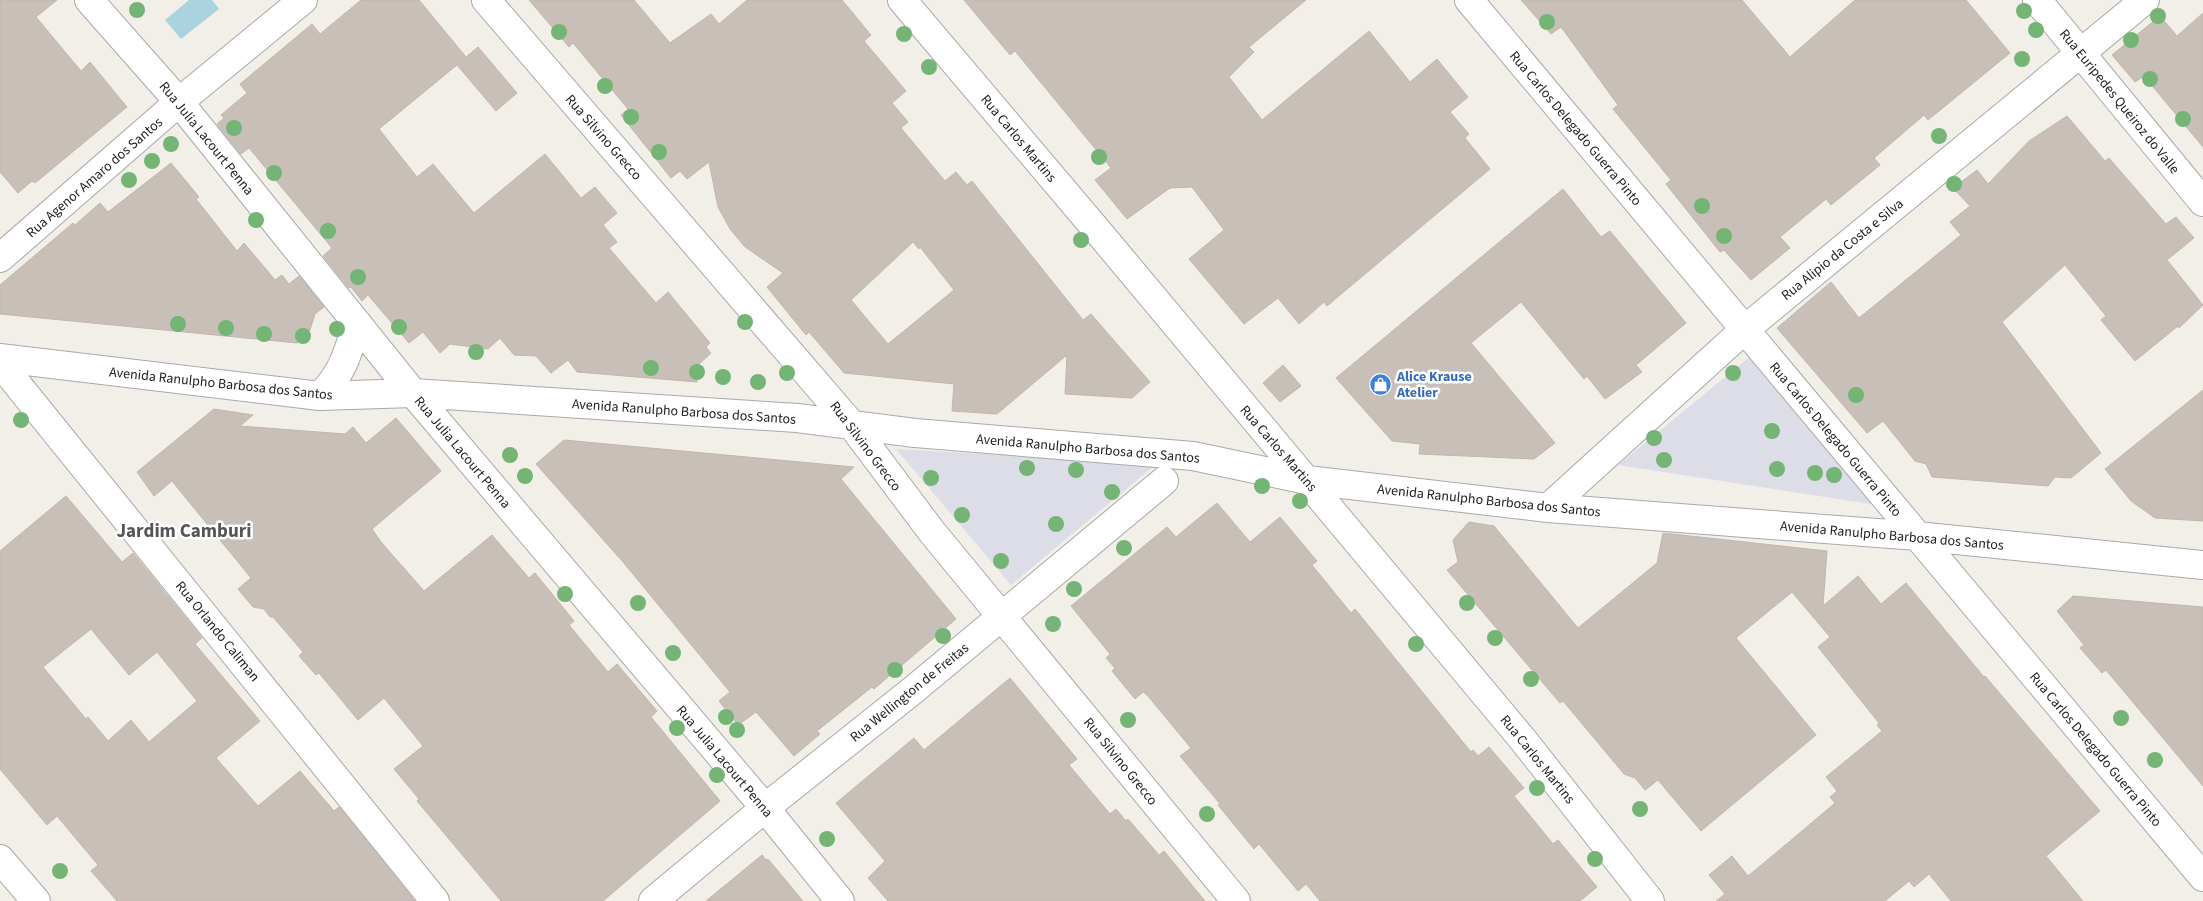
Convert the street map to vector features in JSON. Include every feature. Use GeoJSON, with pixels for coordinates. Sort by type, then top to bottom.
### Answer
{"type":"FeatureCollection","features":[{"type":"Feature","properties":{"kind":"street","name":"Rua Julia Lacourt Penna"},"geometry":{"type":"LineString","coordinates":[[89,0],[179,102],[413,393],[765,808],[840,901]]}},
{"type":"Feature","properties":{"kind":"street","name":"Rua Agenor Amaro dos Santos"},"geometry":{"type":"LineString","coordinates":[[0,258],[179,102],[303,0]]}},
{"type":"Feature","properties":{"kind":"street","name":"Rua Silvino Grecco"},"geometry":{"type":"LineString","coordinates":[[486,0],[851,424],[908,502],[1236,901]]}},
{"type":"Feature","properties":{"kind":"street","name":"Rua Carlos Martins"},"geometry":{"type":"LineString","coordinates":[[902,0],[1307,480],[1524,741],[1650,901]]}},
{"type":"Feature","properties":{"kind":"street","name":"Rua Carlos Delegado Guerra Pinto"},"geometry":{"type":"LineString","coordinates":[[1469,0],[2203,877]]}},
{"type":"Feature","properties":{"kind":"street","name":"Rua Euripedes Queiroz do Valle"},"geometry":{"type":"LineString","coordinates":[[2037,0],[2203,202]]}},
{"type":"Feature","properties":{"kind":"street","name":"Rua Alipio da Costa e Silva"},"geometry":{"type":"LineString","coordinates":[[1548,508],[1744,330],[2145,0]]}},
{"type":"Feature","properties":{"kind":"street"},"geometry":{"type":"LineString","coordinates":[[320,396],[333,383],[341,371],[348,355],[357,323]]}},
{"type":"Feature","properties":{"kind":"street","name":"Avenida Ranulpho Barbosa dos Santos"},"geometry":{"type":"LineString","coordinates":[[0,358],[320,396],[413,393],[787,417],[915,433],[1193,456],[1307,480],[1548,508],[1917,536],[2203,566]]}},
{"type":"Feature","properties":{"kind":"street","name":"Rua Orlando Caliman"},"geometry":{"type":"LineString","coordinates":[[0,363],[435,901]]}},
{"type":"Feature","properties":{"kind":"street","name":"Rua Wellington de Freitas"},"geometry":{"type":"LineString","coordinates":[[653,901],[765,808],[912,692],[1164,481]]}},
{"type":"Feature","properties":{"kind":"street"},"geometry":{"type":"LineString","coordinates":[[0,858],[36,901]]}},
{"type":"Feature","properties":{"kind":"shaded area"},"geometry":{"type":"Polygon","coordinates":[[[1758,350],[1884,506],[1618,465],[1758,350]]]}},
{"type":"Feature","properties":{"kind":"shaded area"},"geometry":{"type":"Polygon","coordinates":[[[896,449],[1156,464],[1011,585],[896,449]]]}},
{"type":"Feature","properties":{"kind":"water"},"geometry":{"type":"Polygon","coordinates":[[[189,0],[212,0],[219,9],[181,39],[165,20],[189,0]]]}},
{"type":"Feature","properties":{"kind":"building"},"geometry":{"type":"Polygon","coordinates":[[[0,0],[57,0],[36,17],[81,71],[90,62],[127,107],[35,183],[32,181],[18,193],[0,172],[0,0]]]}},
{"type":"Feature","properties":{"kind":"building"},"geometry":{"type":"Polygon","coordinates":[[[361,0],[419,0],[466,57],[478,47],[517,93],[496,111],[457,65],[379,129],[417,177],[433,164],[474,213],[545,154],[581,198],[595,187],[617,213],[603,225],[617,242],[609,248],[656,303],[668,292],[710,343],[706,347],[711,353],[697,366],[697,382],[577,372],[568,360],[551,373],[536,356],[514,355],[500,338],[488,349],[450,344],[440,353],[423,332],[409,343],[368,295],[362,301],[351,287],[349,288],[323,256],[332,248],[249,148],[241,154],[217,124],[224,118],[221,115],[247,93],[240,84],[312,24],[320,34],[361,0]]]}},
{"type":"Feature","properties":{"kind":"building"},"geometry":{"type":"Polygon","coordinates":[[[529,0],[634,0],[670,43],[711,14],[719,24],[747,0],[842,0],[871,35],[864,41],[906,91],[892,103],[908,122],[901,128],[945,181],[956,172],[967,185],[972,181],[1083,320],[1091,314],[1150,382],[1132,398],[1065,394],[1067,355],[997,414],[952,411],[954,384],[844,373],[809,332],[806,335],[767,287],[783,273],[745,247],[730,229],[718,207],[709,162],[687,179],[680,171],[671,178],[621,115],[628,109],[573,43],[569,47],[529,0]],[[913,242],[851,300],[888,344],[954,290],[920,247],[919,249],[913,242]]]}},
{"type":"Feature","properties":{"kind":"building"},"geometry":{"type":"Polygon","coordinates":[[[964,0],[1306,0],[1249,47],[1254,52],[1229,77],[1262,120],[1369,31],[1410,82],[1437,59],[1468,97],[1450,112],[1469,134],[1465,138],[1490,169],[1327,306],[1324,302],[1299,324],[1278,298],[1244,324],[1189,259],[1224,230],[1192,187],[1170,188],[1127,219],[1095,180],[1111,168],[1015,51],[1010,55],[964,0]]]}},
{"type":"Feature","properties":{"kind":"building"},"geometry":{"type":"Polygon","coordinates":[[[1521,0],[1742,0],[1790,57],[1855,0],[1966,0],[2010,53],[1928,120],[1924,115],[1874,158],[1880,165],[1831,205],[1826,199],[1780,237],[1790,248],[1751,280],[1724,250],[1720,252],[1666,184],[1671,180],[1613,109],[1618,105],[1561,27],[1551,34],[1521,0]]]}},
{"type":"Feature","properties":{"kind":"building"},"geometry":{"type":"Polygon","coordinates":[[[2203,13],[2203,147],[2144,76],[2135,82],[2112,55],[2160,16],[2177,36],[2203,13]]]}},
{"type":"Feature","properties":{"kind":"building"},"geometry":{"type":"Polygon","coordinates":[[[2067,116],[2105,161],[2109,158],[2166,224],[2176,217],[2194,238],[2167,260],[2203,305],[2179,328],[2178,326],[2135,361],[2101,320],[2106,316],[2065,265],[2002,322],[2101,453],[2071,478],[2055,477],[2048,486],[1932,477],[1926,464],[1915,461],[1883,421],[1867,433],[1777,328],[1831,282],[1859,318],[1961,235],[1950,222],[1970,206],[1953,188],[1977,170],[1988,184],[2029,141],[2067,116]]]}},
{"type":"Feature","properties":{"kind":"building"},"geometry":{"type":"Polygon","coordinates":[[[171,163],[199,197],[196,199],[237,251],[244,243],[275,280],[282,275],[289,284],[299,276],[324,307],[315,314],[310,330],[297,343],[0,314],[0,285],[73,223],[75,225],[100,203],[108,212],[171,163]]]}},
{"type":"Feature","properties":{"kind":"building"},"geometry":{"type":"Polygon","coordinates":[[[1563,189],[1601,237],[1610,231],[1686,323],[1636,365],[1642,372],[1605,399],[1587,376],[1584,379],[1521,302],[1471,343],[1555,443],[1534,459],[1419,454],[1420,444],[1392,441],[1336,378],[1563,189]]]}},
{"type":"Feature","properties":{"kind":"building"},"geometry":{"type":"Polygon","coordinates":[[[1283,365],[1301,386],[1280,402],[1263,383],[1283,365]]]}},
{"type":"Feature","properties":{"kind":"building"},"geometry":{"type":"Polygon","coordinates":[[[2203,390],[2203,521],[2155,518],[2131,501],[2105,469],[2203,390]]]}},
{"type":"Feature","properties":{"kind":"building"},"geometry":{"type":"Polygon","coordinates":[[[214,409],[253,415],[240,426],[345,434],[353,427],[366,443],[396,418],[441,471],[372,529],[381,542],[424,591],[492,535],[529,578],[535,573],[574,621],[569,625],[608,672],[617,664],[657,711],[651,717],[720,801],[603,901],[501,901],[417,801],[419,799],[394,769],[423,746],[384,698],[358,720],[319,673],[316,675],[299,656],[303,652],[273,617],[270,617],[264,609],[253,607],[238,589],[251,578],[172,481],[154,496],[137,472],[214,409]]]}},
{"type":"Feature","properties":{"kind":"building"},"geometry":{"type":"Polygon","coordinates":[[[564,440],[854,467],[841,479],[956,619],[874,689],[872,687],[817,731],[820,734],[794,756],[756,712],[738,725],[719,701],[730,692],[623,562],[536,464],[564,440]]]}},
{"type":"Feature","properties":{"kind":"building"},"geometry":{"type":"Polygon","coordinates":[[[66,496],[122,562],[133,553],[202,638],[195,644],[260,721],[216,758],[258,806],[300,771],[334,811],[339,807],[415,901],[117,901],[91,871],[98,865],[57,816],[47,825],[0,769],[0,551],[66,496]],[[91,629],[43,667],[86,719],[88,717],[108,741],[131,720],[149,742],[197,701],[157,652],[129,675],[91,629]]]}},
{"type":"Feature","properties":{"kind":"building"},"geometry":{"type":"Polygon","coordinates":[[[1217,503],[1250,542],[1280,517],[1317,561],[1312,565],[1351,613],[1355,609],[1471,752],[1473,750],[1478,756],[1489,747],[1524,788],[1514,796],[1553,844],[1558,840],[1597,887],[1580,901],[1320,901],[1306,884],[1298,891],[1259,844],[1254,849],[1180,756],[1191,748],[1147,695],[1143,692],[1135,699],[1112,671],[1115,668],[1106,658],[1110,654],[1071,606],[1167,527],[1176,537],[1217,503]]]}},
{"type":"Feature","properties":{"kind":"building"},"geometry":{"type":"Polygon","coordinates":[[[1469,522],[1494,526],[1578,628],[1657,563],[1663,533],[1827,551],[1823,606],[1858,576],[1881,604],[1906,583],[1984,677],[2100,811],[2046,856],[2083,901],[1951,901],[1929,874],[1914,887],[1909,881],[1885,901],[1716,901],[1725,894],[1709,875],[1732,856],[1748,876],[1789,842],[1835,803],[1830,797],[1837,791],[1826,777],[1882,731],[1877,725],[1879,723],[1818,647],[1830,637],[1792,592],[1736,638],[1816,735],[1701,831],[1658,780],[1645,790],[1635,778],[1624,774],[1563,701],[1560,703],[1447,570],[1458,562],[1453,540],[1469,522]]]}},
{"type":"Feature","properties":{"kind":"building"},"geometry":{"type":"Polygon","coordinates":[[[2073,596],[2203,607],[2203,786],[2106,670],[2102,673],[2080,648],[2084,645],[2057,611],[2073,596]]]}},
{"type":"Feature","properties":{"kind":"building"},"geometry":{"type":"Polygon","coordinates":[[[1010,678],[1077,759],[1069,765],[1110,814],[1116,809],[1126,821],[1128,819],[1159,855],[1164,851],[1205,901],[888,901],[868,878],[885,861],[836,803],[914,738],[924,750],[1010,678]]]}},
{"type":"Feature","properties":{"kind":"building"},"geometry":{"type":"Polygon","coordinates":[[[762,855],[766,860],[768,859],[803,901],[706,901],[762,855]]]}},
{"type":"Feature","properties":{"kind":"place","name":"Alice Krause Atelier"},"geometry":{"type":"Point","coordinates":[1381,384]}},
{"type":"Feature","properties":{"kind":"district","name":"Jardim Camburi"},"geometry":{"type":"Point","coordinates":[184,530]}}]}
